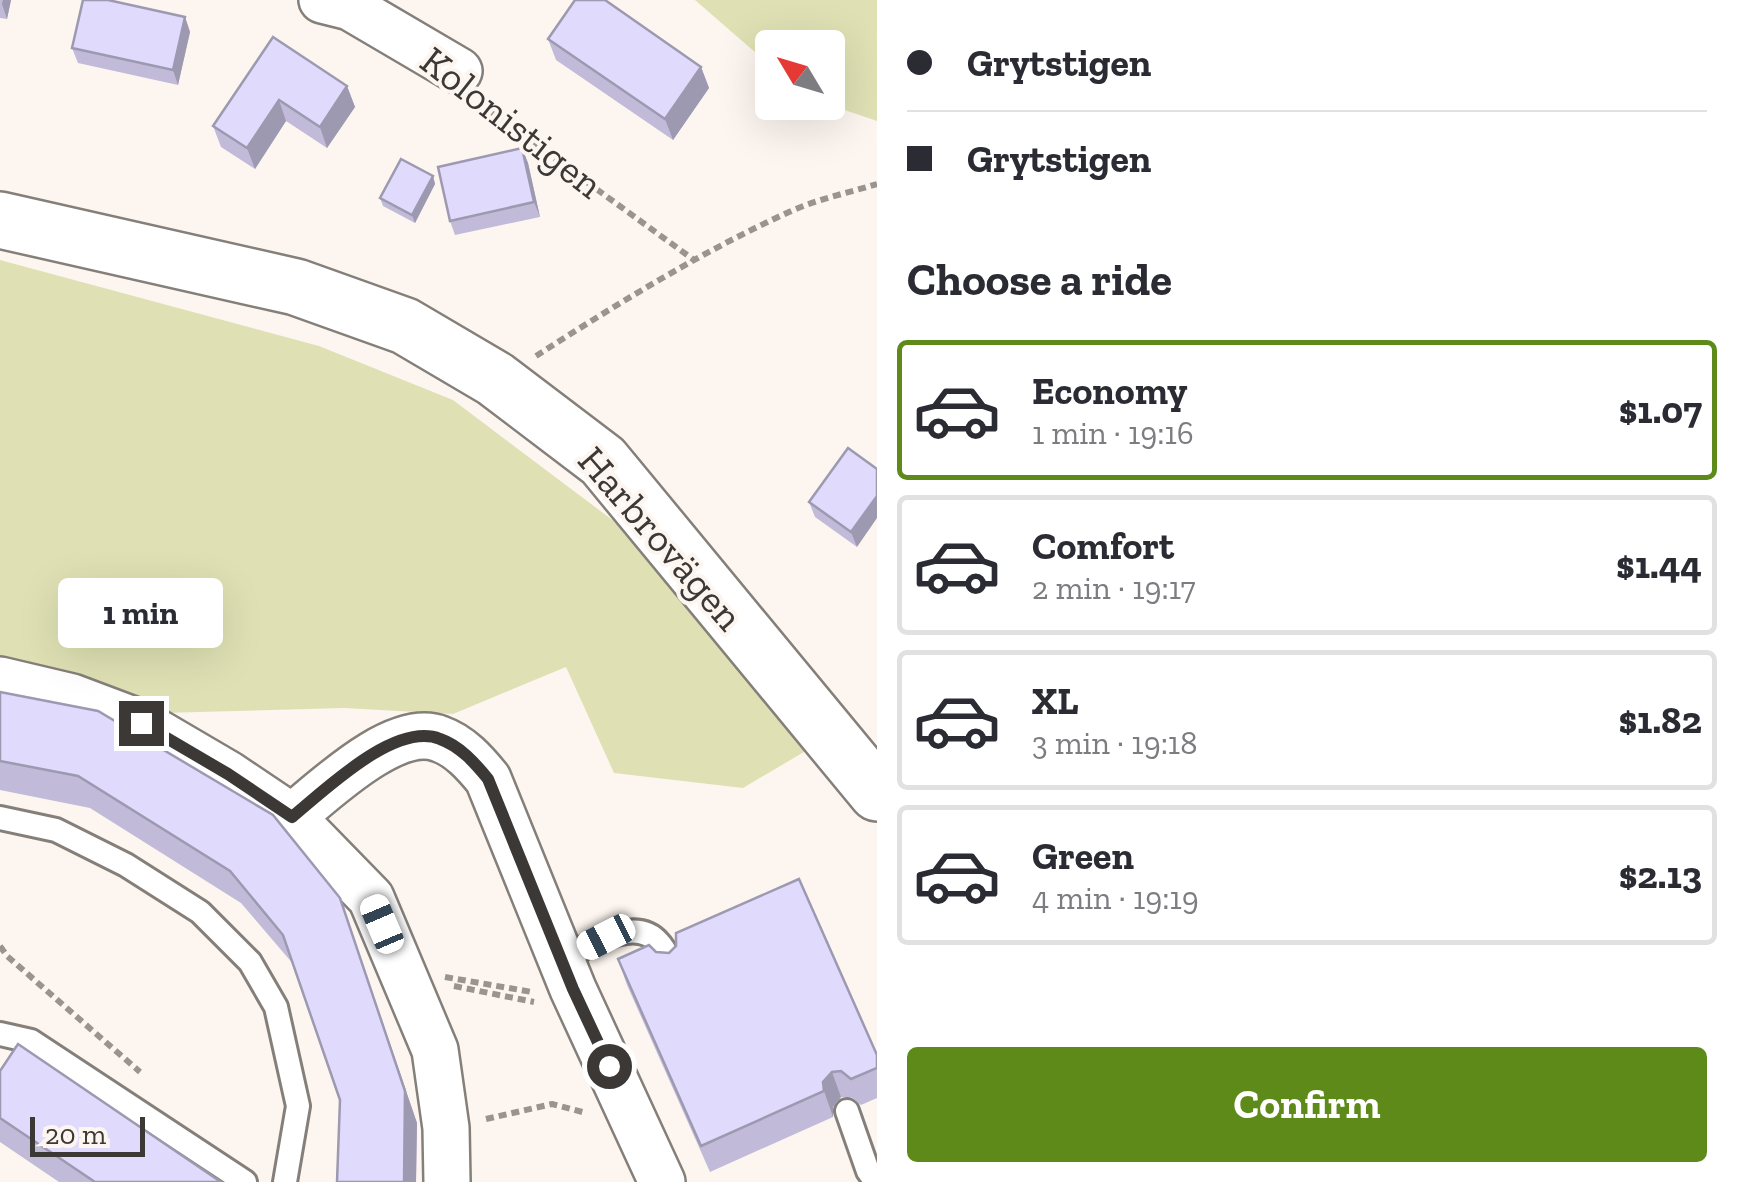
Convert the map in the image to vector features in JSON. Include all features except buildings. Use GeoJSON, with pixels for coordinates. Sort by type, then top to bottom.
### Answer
{"type":"FeatureCollection","features":[{"type":"Feature","properties":{"kind":"street","name":"Kolonistigen"},"geometry":{"type":"LineString","coordinates":[[322,0],[350,6],[459,71]]}},
{"type":"Feature","properties":{"kind":"street","name":"Harbrovägen"},"geometry":{"type":"LineString","coordinates":[[0,220],[296,287],[405,326],[495,379],[603,460],[877,793]]}},
{"type":"Feature","properties":{"kind":"street"},"geometry":{"type":"LineString","coordinates":[[0,680],[72,697],[141,723],[228,774],[292,817],[371,898],[435,1050],[446,1128],[447,1182]]}},
{"type":"Feature","properties":{"kind":"street"},"geometry":{"type":"LineString","coordinates":[[292,817],[368,754],[409,740],[438,737],[471,758],[488,779],[571,984],[662,1182]]}},
{"type":"Feature","properties":{"kind":"lane"},"geometry":{"type":"LineString","coordinates":[[0,818],[56,830],[126,865],[200,912],[250,962],[276,1007],[298,1106],[285,1182]]}},
{"type":"Feature","properties":{"kind":"lane"},"geometry":{"type":"LineString","coordinates":[[571,984],[606,937],[634,931],[657,940],[672,965]]}},
{"type":"Feature","properties":{"kind":"lane"},"geometry":{"type":"LineString","coordinates":[[0,1034],[30,1041],[245,1182]]}},
{"type":"Feature","properties":{"kind":"lane"},"geometry":{"type":"LineString","coordinates":[[847,1111],[868,1171],[876,1182]]}},
{"type":"Feature","properties":{"kind":"path","name":"Kolonistigen"},"geometry":{"type":"LineString","coordinates":[[459,71],[489,111],[694,260]]}},
{"type":"Feature","properties":{"kind":"path"},"geometry":{"type":"LineString","coordinates":[[495,379],[694,260],[792,210],[877,184]]}},
{"type":"Feature","properties":{"kind":"path"},"geometry":{"type":"LineString","coordinates":[[0,946],[152,1081]]}},
{"type":"Feature","properties":{"kind":"path"},"geometry":{"type":"LineString","coordinates":[[406,980],[431,974],[535,992],[571,984]]}},
{"type":"Feature","properties":{"kind":"path"},"geometry":{"type":"LineString","coordinates":[[406,980],[530,1002],[571,984]]}},
{"type":"Feature","properties":{"kind":"path"},"geometry":{"type":"LineString","coordinates":[[493,1117],[552,1104],[637,1127]]}},
{"type":"Feature","properties":{"kind":"green space"},"geometry":{"type":"Polygon","coordinates":[[[695,0],[877,0],[877,121],[845,110],[845,30],[755,30],[755,52],[695,0]]]}},
{"type":"Feature","properties":{"kind":"green space"},"geometry":{"type":"Polygon","coordinates":[[[0,260],[319,346],[453,400],[643,543],[821,742],[743,788],[614,773],[566,667],[453,714],[344,708],[162,713],[65,672],[0,661],[0,260]]]}},
{"type":"Feature","properties":{"kind":"route"},"geometry":{"type":"LineString","coordinates":[[141,723],[292,817],[368,754],[409,740],[438,737],[471,758],[488,779],[573,989],[609,1066]]}}]}
